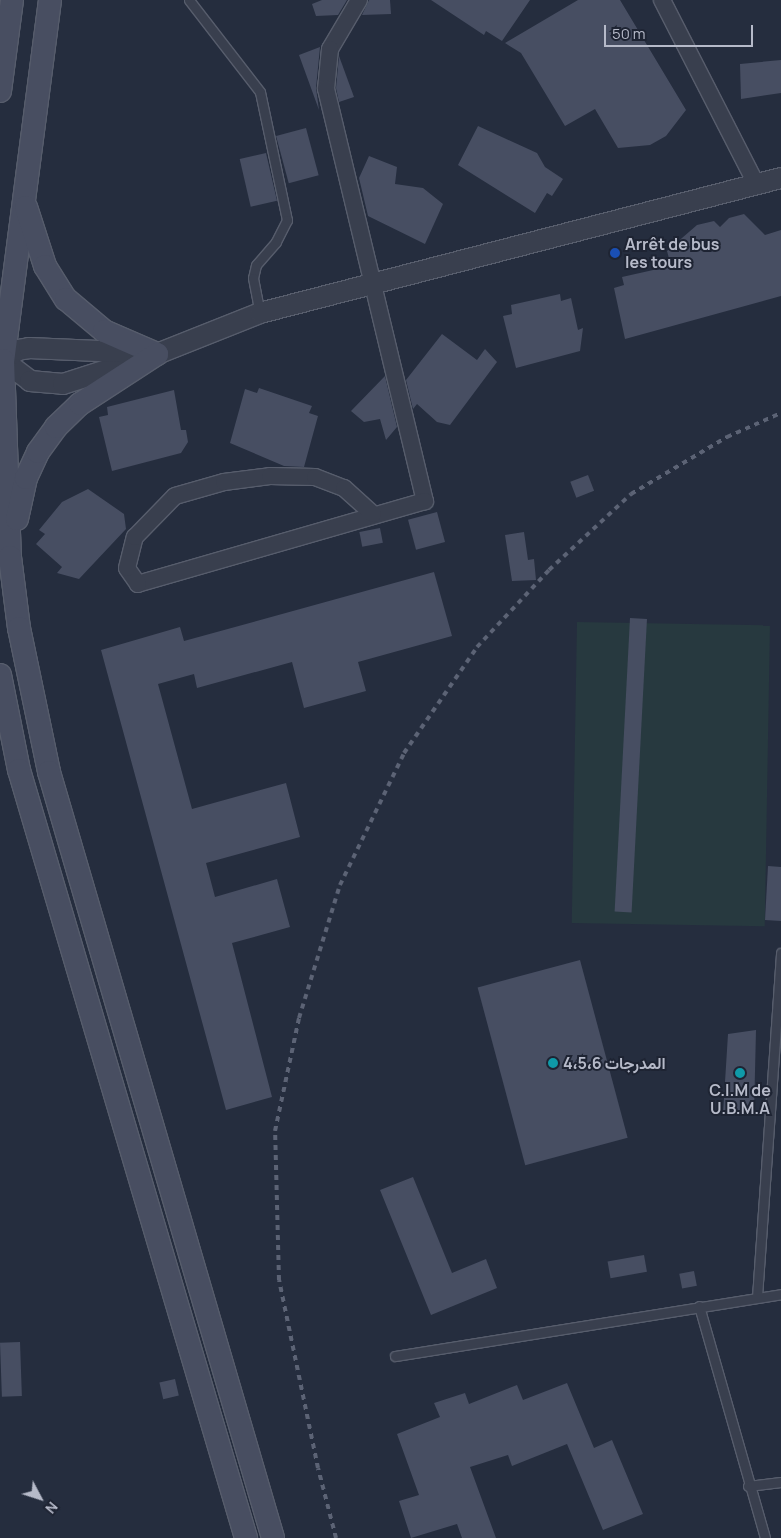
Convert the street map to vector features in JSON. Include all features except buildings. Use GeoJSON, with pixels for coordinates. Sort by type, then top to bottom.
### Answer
{"type":"FeatureCollection","features":[{"type":"Feature","properties":{"kind":"main road"},"geometry":{"type":"LineString","coordinates":[[0,91],[12,0]]}},
{"type":"Feature","properties":{"kind":"main road"},"geometry":{"type":"LineString","coordinates":[[50,0],[1,360],[10,557],[28,686],[49,772],[273,1538]]}},
{"type":"Feature","properties":{"kind":"main road"},"geometry":{"type":"LineString","coordinates":[[24,202],[45,266],[66,299],[104,331],[158,354]]}},
{"type":"Feature","properties":{"kind":"main road"},"geometry":{"type":"LineString","coordinates":[[10,557],[26,478],[38,452],[80,404],[158,354]]}},
{"type":"Feature","properties":{"kind":"main road"},"geometry":{"type":"LineString","coordinates":[[0,675],[19,770],[246,1538]]}},
{"type":"Feature","properties":{"kind":"street"},"geometry":{"type":"LineString","coordinates":[[358,0],[330,49],[326,88],[376,285],[424,501],[373,514],[138,584],[127,568],[135,537],[175,496],[224,482],[270,476],[315,477],[344,488],[373,514]]}},
{"type":"Feature","properties":{"kind":"street"},"geometry":{"type":"LineString","coordinates":[[662,0],[756,184]]}},
{"type":"Feature","properties":{"kind":"street"},"geometry":{"type":"LineString","coordinates":[[158,354],[42,347],[18,350],[1,360],[30,381],[51,385],[158,354],[260,313],[376,285],[781,178]]}},
{"type":"Feature","properties":{"kind":"lane"},"geometry":{"type":"LineString","coordinates":[[189,0],[260,92],[287,220],[276,242],[256,265],[253,278],[260,313]]}},
{"type":"Feature","properties":{"kind":"lane"},"geometry":{"type":"LineString","coordinates":[[757,1297],[781,953]]}},
{"type":"Feature","properties":{"kind":"lane"},"geometry":{"type":"LineString","coordinates":[[395,1356],[781,1294]]}},
{"type":"Feature","properties":{"kind":"lane"},"geometry":{"type":"LineString","coordinates":[[699,1306],[748,1486],[765,1538]]}},
{"type":"Feature","properties":{"kind":"lane"},"geometry":{"type":"LineString","coordinates":[[748,1486],[781,1482]]}},
{"type":"Feature","properties":{"kind":"shaded area"},"geometry":{"type":"Polygon","coordinates":[[[577,622],[770,625],[765,926],[572,923],[577,622]]]}},
{"type":"Feature","properties":{"kind":"railway"},"geometry":{"type":"LineString","coordinates":[[336,1538],[318,1468],[279,1280],[275,1131],[299,1018],[340,885],[404,753],[477,647],[549,570],[631,494],[727,437],[781,413]]}},
{"type":"Feature","properties":{"kind":"place","name":"Arrêt de bus les tours"},"geometry":{"type":"Point","coordinates":[615,253]}},
{"type":"Feature","properties":{"kind":"place","name":"المدرجات 4،5،6"},"geometry":{"type":"Point","coordinates":[553,1063]}},
{"type":"Feature","properties":{"kind":"place","name":"C.I.M de U.B.M.A"},"geometry":{"type":"Point","coordinates":[740,1073]}}]}
